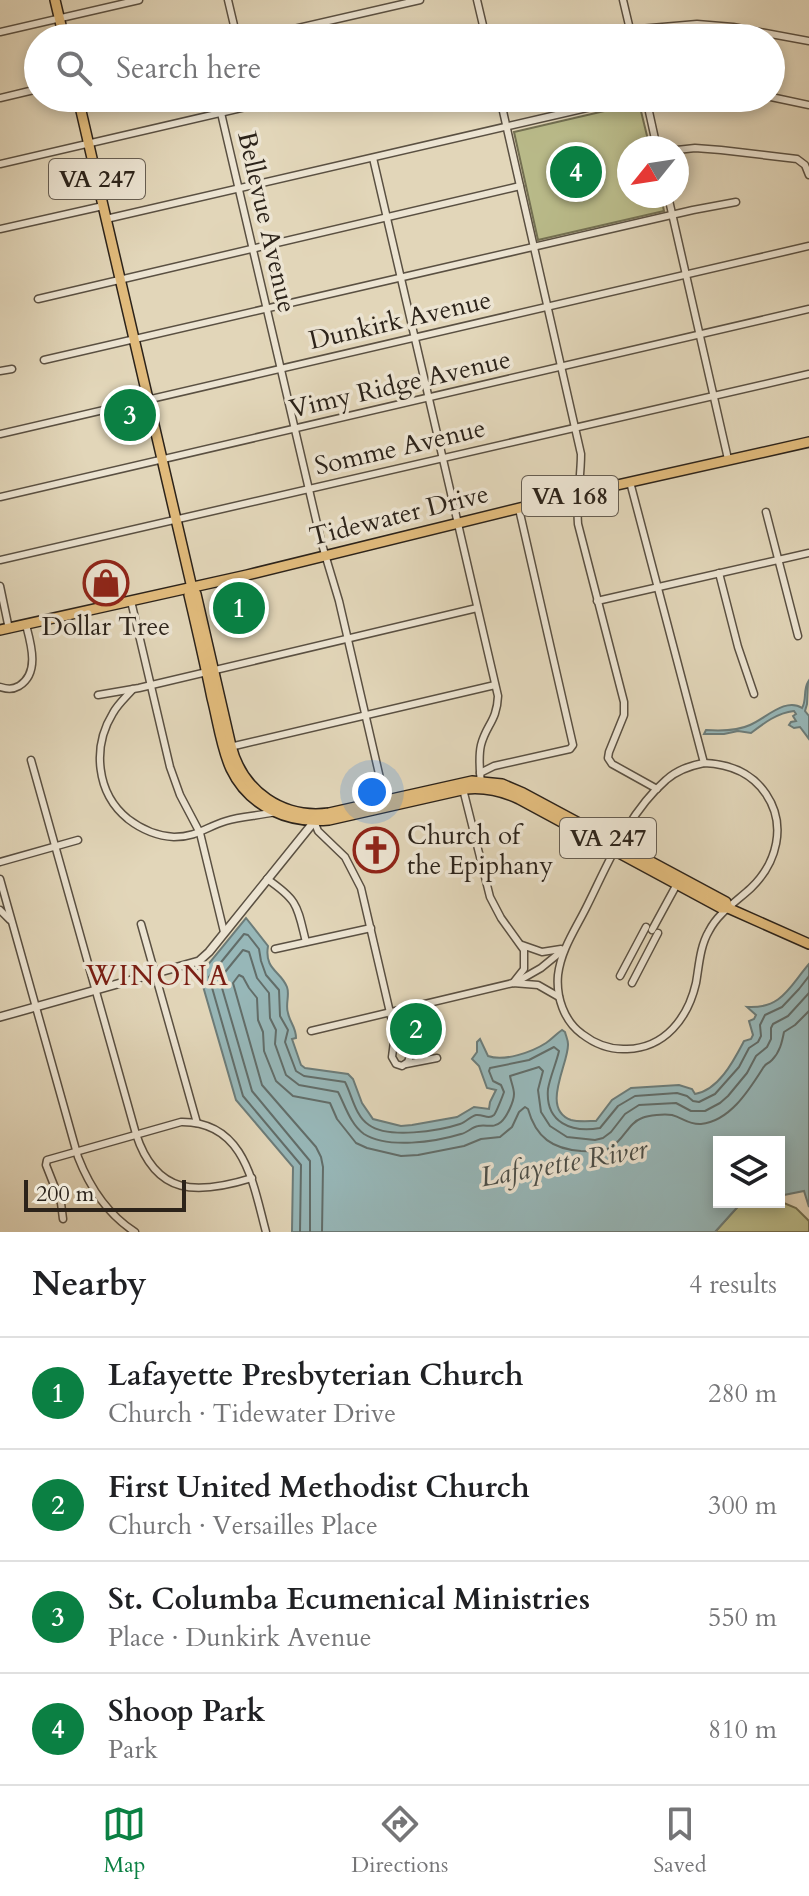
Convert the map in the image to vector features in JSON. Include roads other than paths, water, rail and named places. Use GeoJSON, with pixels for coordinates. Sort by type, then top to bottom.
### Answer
{"type":"FeatureCollection","features":[{"type":"Feature","properties":{"kind":"main road"},"geometry":{"type":"LineString","coordinates":[[55,0],[60,24]]}},
{"type":"Feature","properties":{"kind":"main road","name":"VA 247"},"geometry":{"type":"LineString","coordinates":[[81,112],[192,588],[189,595],[210,670],[231,769],[240,784],[257,801],[292,819],[329,820],[481,780],[616,847],[721,908],[728,908],[809,944]]}},
{"type":"Feature","properties":{"kind":"main road","name":"Tidewater Drive"},"geometry":{"type":"LineString","coordinates":[[5,630],[809,442]]}},
{"type":"Feature","properties":{"kind":"street"},"geometry":{"type":"LineString","coordinates":[[36,24],[139,0]]}},
{"type":"Feature","properties":{"kind":"street"},"geometry":{"type":"LineString","coordinates":[[228,0],[234,24]]}},
{"type":"Feature","properties":{"kind":"street"},"geometry":{"type":"LineString","coordinates":[[315,24],[420,0]]}},
{"type":"Feature","properties":{"kind":"street"},"geometry":{"type":"LineString","coordinates":[[477,0],[483,24]]}},
{"type":"Feature","properties":{"kind":"street"},"geometry":{"type":"LineString","coordinates":[[623,0],[629,24]]}},
{"type":"Feature","properties":{"kind":"street"},"geometry":{"type":"LineString","coordinates":[[0,32],[24,27]]}},
{"type":"Feature","properties":{"kind":"street"},"geometry":{"type":"LineString","coordinates":[[785,37],[809,41]]}},
{"type":"Feature","properties":{"kind":"street"},"geometry":{"type":"LineString","coordinates":[[0,98],[24,92]]}},
{"type":"Feature","properties":{"kind":"street"},"geometry":{"type":"LineString","coordinates":[[785,100],[809,105]]}},
{"type":"Feature","properties":{"kind":"street"},"geometry":{"type":"LineString","coordinates":[[503,112],[581,454],[578,524],[625,709],[608,758],[612,764],[657,789]]}},
{"type":"Feature","properties":{"kind":"street"},"geometry":{"type":"LineString","coordinates":[[106,219],[568,112]]}},
{"type":"Feature","properties":{"kind":"street"},"geometry":{"type":"LineString","coordinates":[[649,112],[654,136]]}},
{"type":"Feature","properties":{"kind":"street"},"geometry":{"type":"LineString","coordinates":[[0,164],[221,113]]}},
{"type":"Feature","properties":{"kind":"street","name":"Bellevue Avenue"},"geometry":{"type":"LineString","coordinates":[[221,113],[386,804]]}},
{"type":"Feature","properties":{"kind":"street"},"geometry":{"type":"LineString","coordinates":[[689,149],[797,159],[805,165],[809,175]]}},
{"type":"Feature","properties":{"kind":"street"},"geometry":{"type":"LineString","coordinates":[[373,158],[498,696],[495,718],[482,742],[479,762],[481,780]]}},
{"type":"Feature","properties":{"kind":"street"},"geometry":{"type":"LineString","coordinates":[[38,299],[520,186]]}},
{"type":"Feature","properties":{"kind":"street"},"geometry":{"type":"LineString","coordinates":[[44,360],[736,202]]}},
{"type":"Feature","properties":{"kind":"street"},"geometry":{"type":"LineString","coordinates":[[0,229],[103,206]]}},
{"type":"Feature","properties":{"kind":"street"},"geometry":{"type":"LineString","coordinates":[[671,208],[728,459]]}},
{"type":"Feature","properties":{"kind":"street","name":"Dunkirk Avenue"},"geometry":{"type":"LineString","coordinates":[[0,434],[809,246]]}},
{"type":"Feature","properties":{"kind":"street","name":"Vimy Ridge Avenue"},"geometry":{"type":"LineString","coordinates":[[0,497],[809,309]]}},
{"type":"Feature","properties":{"kind":"street"},"geometry":{"type":"LineString","coordinates":[[0,371],[12,369]]}},
{"type":"Feature","properties":{"kind":"street","name":"Somme Avenue"},"geometry":{"type":"LineString","coordinates":[[0,560],[809,374]]}},
{"type":"Feature","properties":{"kind":"street"},"geometry":{"type":"LineString","coordinates":[[630,482],[704,763]]}},
{"type":"Feature","properties":{"kind":"street"},"geometry":{"type":"LineString","coordinates":[[481,780],[494,766],[572,747],[519,509]]}},
{"type":"Feature","properties":{"kind":"street"},"geometry":{"type":"LineString","coordinates":[[766,512],[798,636]]}},
{"type":"Feature","properties":{"kind":"street"},"geometry":{"type":"LineString","coordinates":[[597,601],[809,553]]}},
{"type":"Feature","properties":{"kind":"street"},"geometry":{"type":"LineString","coordinates":[[719,573],[754,694]]}},
{"type":"Feature","properties":{"kind":"street"},"geometry":{"type":"LineString","coordinates":[[0,586],[5,630]]}},
{"type":"Feature","properties":{"kind":"street"},"geometry":{"type":"LineString","coordinates":[[131,601],[176,783],[200,833],[224,932]]}},
{"type":"Feature","properties":{"kind":"street"},"geometry":{"type":"LineString","coordinates":[[98,695],[477,608]]}},
{"type":"Feature","properties":{"kind":"street"},"geometry":{"type":"LineString","coordinates":[[0,687],[15,688],[25,681],[30,672],[33,655],[26,625]]}},
{"type":"Feature","properties":{"kind":"street"},"geometry":{"type":"LineString","coordinates":[[228,747],[495,685]]}},
{"type":"Feature","properties":{"kind":"street"},"geometry":{"type":"LineString","coordinates":[[133,689],[111,715],[99,762],[102,781],[118,810],[152,833],[172,837],[200,833],[223,822],[277,809]]}},
{"type":"Feature","properties":{"kind":"street"},"geometry":{"type":"LineString","coordinates":[[31,760],[145,1157],[164,1176],[180,1186],[206,1189],[252,1178]]}},
{"type":"Feature","properties":{"kind":"street"},"geometry":{"type":"LineString","coordinates":[[704,763],[733,768],[755,781],[768,797],[777,824],[777,841],[769,864],[753,886],[714,923],[705,939],[692,997],[675,1027],[654,1043],[627,1049],[599,1044],[583,1036],[572,1025],[559,997],[558,975],[566,947],[616,847],[657,789],[682,769],[704,763]]}},
{"type":"Feature","properties":{"kind":"street"},"geometry":{"type":"LineString","coordinates":[[462,786],[490,897],[501,918],[522,945],[524,969],[513,983]]}},
{"type":"Feature","properties":{"kind":"street"},"geometry":{"type":"LineString","coordinates":[[0,1017],[199,961],[317,818]]}},
{"type":"Feature","properties":{"kind":"street"},"geometry":{"type":"LineString","coordinates":[[317,818],[318,831],[340,851],[361,888],[395,1034],[392,1059],[396,1064],[406,1064],[437,1058]]}},
{"type":"Feature","properties":{"kind":"street"},"geometry":{"type":"LineString","coordinates":[[0,862],[78,840]]}},
{"type":"Feature","properties":{"kind":"street"},"geometry":{"type":"LineString","coordinates":[[0,879],[85,1175],[115,1217],[135,1232]]}},
{"type":"Feature","properties":{"kind":"street"},"geometry":{"type":"LineString","coordinates":[[267,879],[295,903],[306,942]]}},
{"type":"Feature","properties":{"kind":"street"},"geometry":{"type":"LineString","coordinates":[[620,976],[652,930],[679,881]]}},
{"type":"Feature","properties":{"kind":"street"},"geometry":{"type":"LineString","coordinates":[[0,910],[13,923]]}},
{"type":"Feature","properties":{"kind":"street"},"geometry":{"type":"LineString","coordinates":[[141,924],[197,1123]]}},
{"type":"Feature","properties":{"kind":"street"},"geometry":{"type":"LineString","coordinates":[[275,949],[371,928]]}},
{"type":"Feature","properties":{"kind":"street"},"geometry":{"type":"LineString","coordinates":[[632,983],[652,930]]}},
{"type":"Feature","properties":{"kind":"street"},"geometry":{"type":"LineString","coordinates":[[522,945],[542,952],[566,947]]}},
{"type":"Feature","properties":{"kind":"street"},"geometry":{"type":"LineString","coordinates":[[311,1031],[513,983],[541,968],[566,947]]}},
{"type":"Feature","properties":{"kind":"street"},"geometry":{"type":"LineString","coordinates":[[513,983],[538,985],[559,997]]}},
{"type":"Feature","properties":{"kind":"street"},"geometry":{"type":"LineString","coordinates":[[395,1034],[409,1053],[410,1059],[406,1064]]}},
{"type":"Feature","properties":{"kind":"street"},"geometry":{"type":"LineString","coordinates":[[63,1219],[61,1203],[45,1164],[47,1160],[181,1122],[197,1123],[220,1133],[246,1162],[266,1232]]}},
{"type":"Feature","properties":{"kind":"water"},"geometry":{"type":"Polygon","coordinates":[[[808,682],[805,711],[809,716],[809,739],[800,727],[789,725],[796,721],[794,711],[776,716],[751,733],[704,734],[706,730],[745,727],[789,705],[802,708],[808,682]]]}},
{"type":"Feature","properties":{"kind":"water","name":"Lafayette River"},"geometry":{"type":"Polygon","coordinates":[[[246,918],[268,946],[268,960],[287,987],[287,1010],[296,1034],[296,1038],[292,1039],[301,1065],[348,1074],[373,1119],[401,1126],[457,1117],[474,1107],[489,1109],[496,1090],[487,1088],[479,1066],[472,1059],[480,1039],[488,1056],[502,1058],[533,1050],[562,1030],[565,1032],[567,1052],[557,1096],[562,1114],[571,1120],[596,1121],[612,1100],[631,1088],[679,1085],[692,1089],[695,1094],[704,1091],[725,1073],[744,1041],[751,1039],[753,1035],[749,1021],[756,1015],[747,1007],[759,1007],[777,1000],[809,964],[809,1207],[804,1191],[785,1195],[785,1136],[713,1136],[713,1208],[737,1208],[715,1232],[292,1232],[293,1167],[236,1100],[198,969],[207,966],[246,918]]]}},
{"type":"Feature","properties":{"kind":"place","name":"Shoop Park"},"geometry":{"type":"Point","coordinates":[576,172]}},
{"type":"Feature","properties":{"kind":"place","name":"St. Columba Ecumenical Ministries"},"geometry":{"type":"Point","coordinates":[130,415]}},
{"type":"Feature","properties":{"kind":"place","name":"Dollar Tree"},"geometry":{"type":"Point","coordinates":[106,583]}},
{"type":"Feature","properties":{"kind":"place","name":"Lafayette Presbyterian Church"},"geometry":{"type":"Point","coordinates":[239,608]}},
{"type":"Feature","properties":{"kind":"place","name":"Church of the Epiphany"},"geometry":{"type":"Point","coordinates":[376,850]}},
{"type":"Feature","properties":{"kind":"place","name":"First United Methodist Church"},"geometry":{"type":"Point","coordinates":[416,1029]}},
{"type":"Feature","properties":{"kind":"district","name":"WINONA"},"geometry":{"type":"Point","coordinates":[158,976]}}]}
